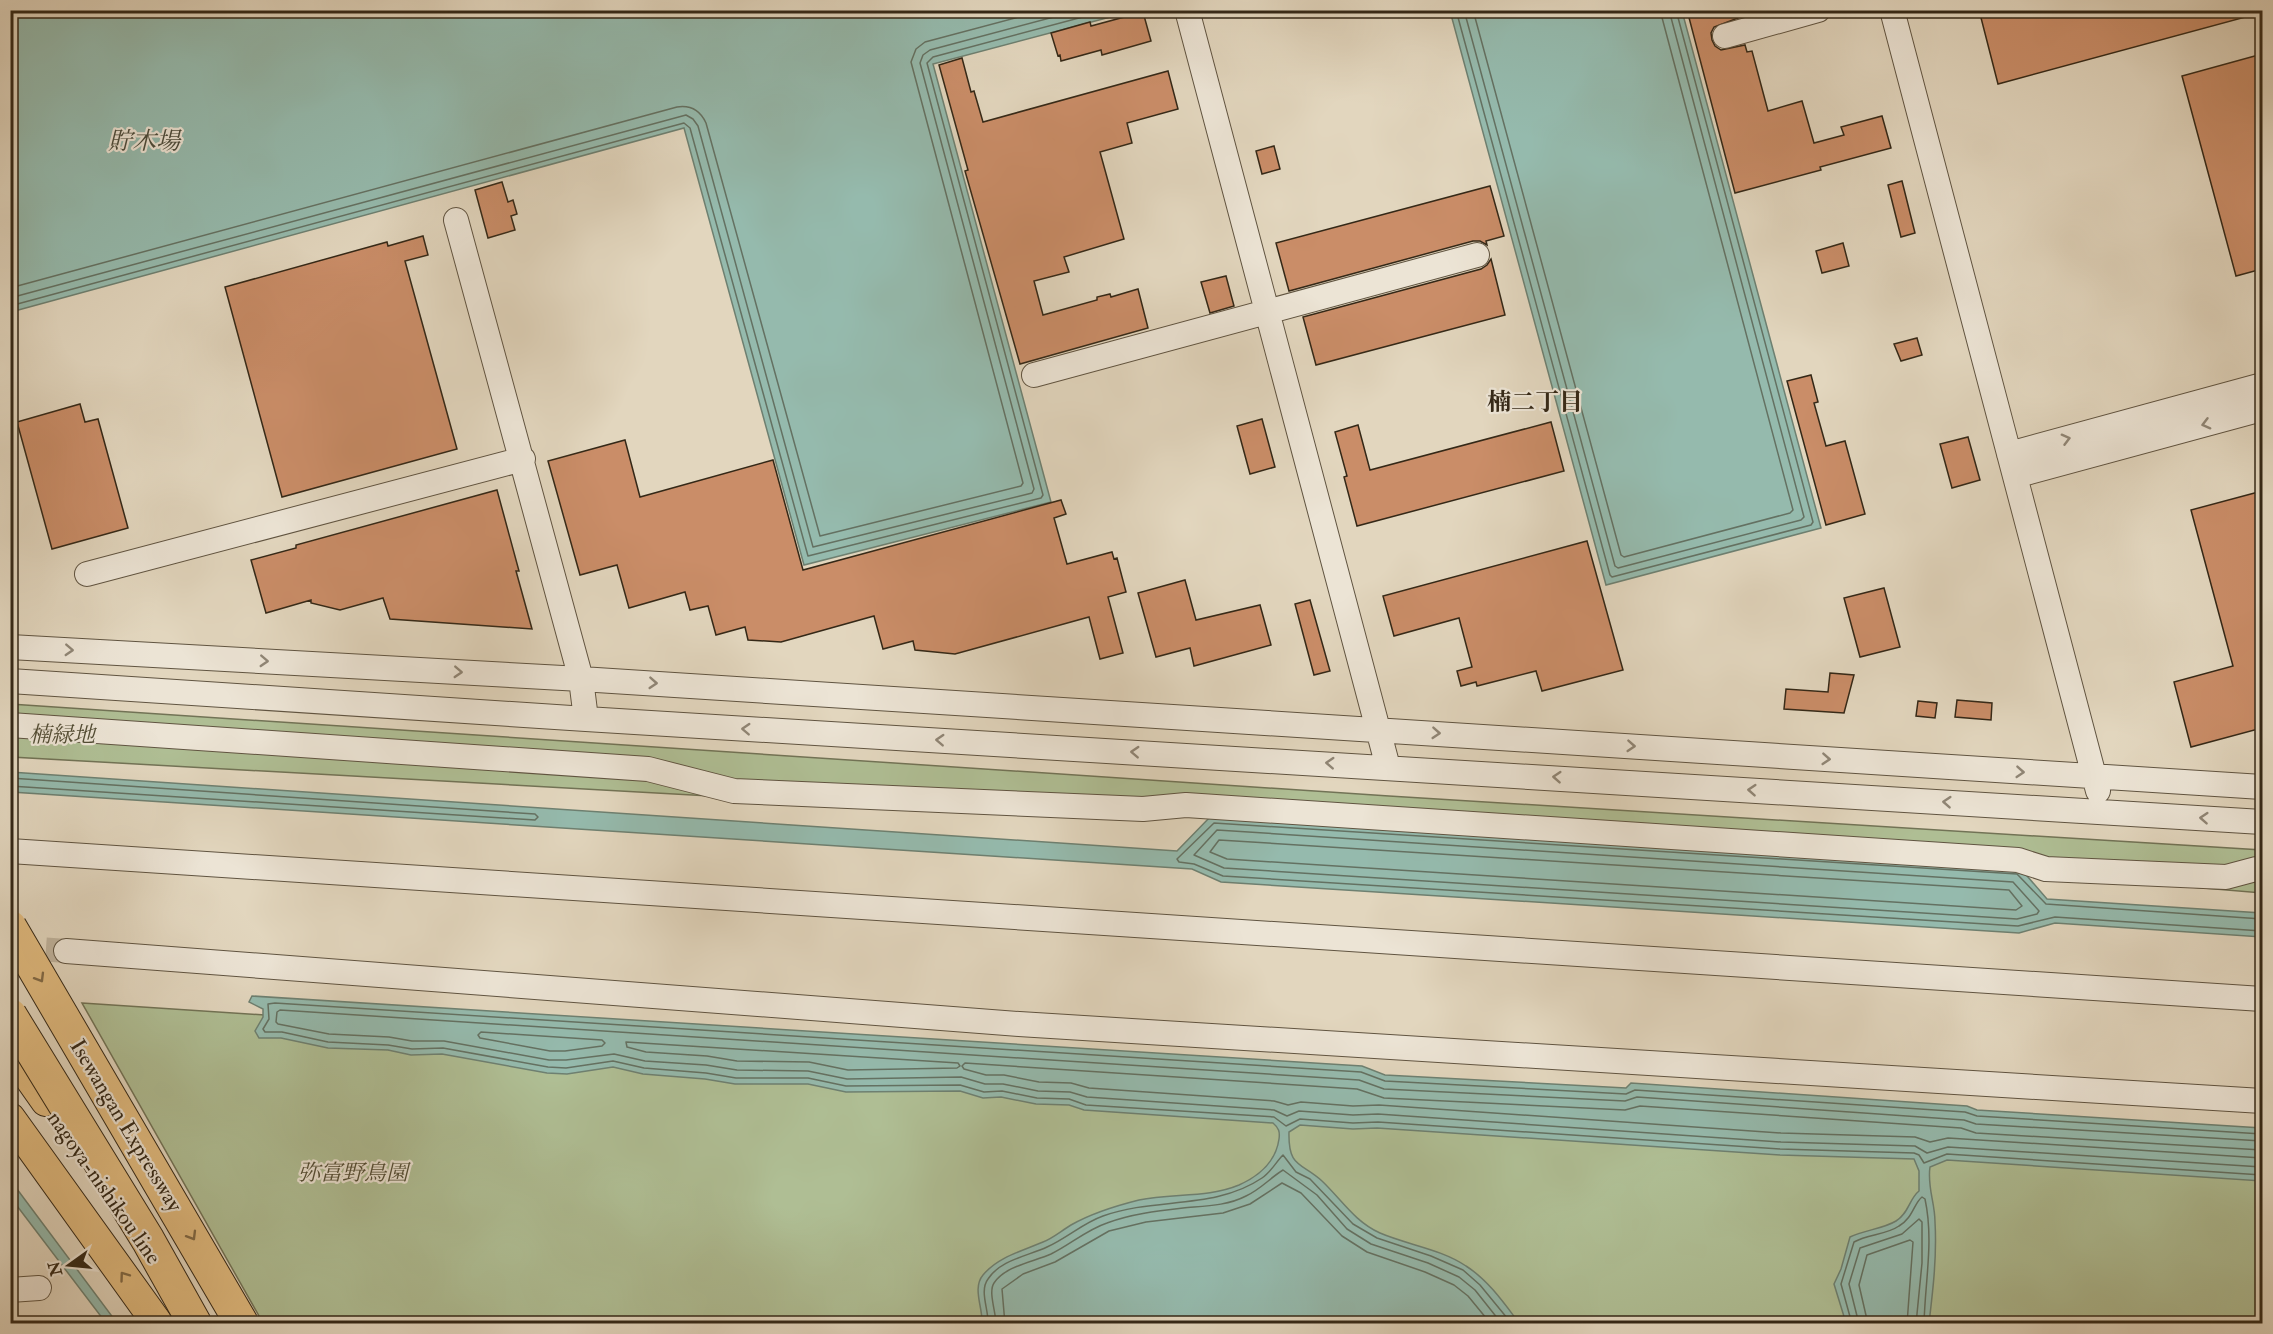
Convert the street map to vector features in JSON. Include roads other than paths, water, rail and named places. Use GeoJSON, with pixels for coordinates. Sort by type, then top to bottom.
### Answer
{"type":"FeatureCollection","features":[{"type":"Feature","properties":{"kind":"highway","name":"Isewangan Expressway"},"geometry":{"type":"LineString","coordinates":[[10,927],[242,1323]]}},
{"type":"Feature","properties":{"kind":"highway","name":"Isewangan Expressway"},"geometry":{"type":"LineString","coordinates":[[10,1015],[197,1323]]}},
{"type":"Feature","properties":{"kind":"main road","name":"nagoya-nishikou line"},"geometry":{"type":"LineString","coordinates":[[10,1050],[197,1323]]}},
{"type":"Feature","properties":{"kind":"main road","name":"nagoya-nishikou line"},"geometry":{"type":"LineString","coordinates":[[10,1118],[158,1323]]}},
{"type":"Feature","properties":{"kind":"street"},"geometry":{"type":"LineString","coordinates":[[1187,10],[1388,767]]}},
{"type":"Feature","properties":{"kind":"street"},"geometry":{"type":"LineString","coordinates":[[1725,36],[1818,10]]}},
{"type":"Feature","properties":{"kind":"street"},"geometry":{"type":"LineString","coordinates":[[1892,10],[2095,777],[2102,811]]}},
{"type":"Feature","properties":{"kind":"street"},"geometry":{"type":"LineString","coordinates":[[456,220],[582,679],[586,719]]}},
{"type":"Feature","properties":{"kind":"street"},"geometry":{"type":"LineString","coordinates":[[1034,375],[1477,255]]}},
{"type":"Feature","properties":{"kind":"street"},"geometry":{"type":"LineString","coordinates":[[2012,465],[2262,385]]}},
{"type":"Feature","properties":{"kind":"street"},"geometry":{"type":"LineString","coordinates":[[2012,465],[2262,409]]}},
{"type":"Feature","properties":{"kind":"street"},"geometry":{"type":"LineString","coordinates":[[87,574],[523,459]]}},
{"type":"Feature","properties":{"kind":"street"},"geometry":{"type":"LineString","coordinates":[[10,647],[582,679],[2262,788]]}},
{"type":"Feature","properties":{"kind":"street"},"geometry":{"type":"LineString","coordinates":[[10,681],[586,719],[2262,822]]}},
{"type":"Feature","properties":{"kind":"street"},"geometry":{"type":"LineString","coordinates":[[10,725],[648,769],[734,791],[1143,809],[1186,805],[2018,860],[2046,869],[2226,877],[2262,869]]}},
{"type":"Feature","properties":{"kind":"street"},"geometry":{"type":"LineString","coordinates":[[10,851],[2262,999]]}},
{"type":"Feature","properties":{"kind":"street"},"geometry":{"type":"LineString","coordinates":[[66,951],[1019,1024],[2262,1101]]}},
{"type":"Feature","properties":{"kind":"street"},"geometry":{"type":"LineString","coordinates":[[10,1290],[39,1288]]}},
{"type":"Feature","properties":{"kind":"water","name":"貯木場"},"geometry":{"type":"Polygon","coordinates":[[[11,10],[1133,11],[933,64],[1051,502],[804,565],[684,128],[11,312],[11,10]]]}},
{"type":"Feature","properties":{"kind":"water"},"geometry":{"type":"Polygon","coordinates":[[[1450,11],[1682,11],[1821,528],[1606,585],[1450,11]]]}},
{"type":"Feature","properties":{"kind":"water"},"geometry":{"type":"Polygon","coordinates":[[[10,772],[1177,851],[1211,816],[2021,869],[2047,899],[2262,913],[2262,937],[2055,923],[2019,933],[1221,882],[1192,869],[11,792],[10,772]]]}},
{"type":"Feature","properties":{"kind":"water"},"geometry":{"type":"Polygon","coordinates":[[[252,996],[1362,1066],[1385,1075],[1626,1088],[1631,1083],[1967,1106],[1977,1110],[2262,1128],[2262,1181],[1947,1160],[1930,1167],[1935,1215],[1935,1247],[1929,1323],[1846,1323],[1834,1284],[1850,1237],[1891,1224],[1904,1214],[1919,1191],[1919,1171],[1914,1159],[1780,1155],[1377,1128],[1353,1129],[1300,1125],[1289,1132],[1289,1144],[1293,1158],[1322,1181],[1363,1223],[1380,1233],[1446,1255],[1466,1266],[1488,1285],[1519,1323],[982,1323],[978,1286],[983,1275],[996,1264],[1047,1240],[1095,1213],[1112,1207],[1152,1198],[1215,1192],[1239,1185],[1260,1172],[1270,1161],[1277,1147],[1278,1128],[1273,1123],[1084,1110],[1069,1105],[1036,1104],[1001,1097],[983,1098],[960,1091],[846,1092],[808,1084],[735,1084],[643,1074],[613,1067],[567,1074],[547,1073],[442,1054],[411,1055],[388,1050],[328,1048],[281,1038],[259,1038],[255,1031],[263,1017],[263,1009],[249,1002],[252,996]]]}},
{"type":"Feature","properties":{"kind":"water"},"geometry":{"type":"Polygon","coordinates":[[[11,1181],[117,1323],[106,1323],[11,1198],[11,1181]]]}},
{"type":"Feature","properties":{"kind":"tunnel"},"geometry":{"type":"LineString","coordinates":[[10,947],[66,951]]}},
{"type":"Feature","properties":{"kind":"district","name":"楠二丁目"},"geometry":{"type":"Point","coordinates":[1535,402]}},
{"type":"Feature","properties":{"kind":"park label","name":"楠緑地"},"geometry":{"type":"Point","coordinates":[62,734]}},
{"type":"Feature","properties":{"kind":"park label","name":"弥富野鳥園"},"geometry":{"type":"Point","coordinates":[353,1172]}}]}
